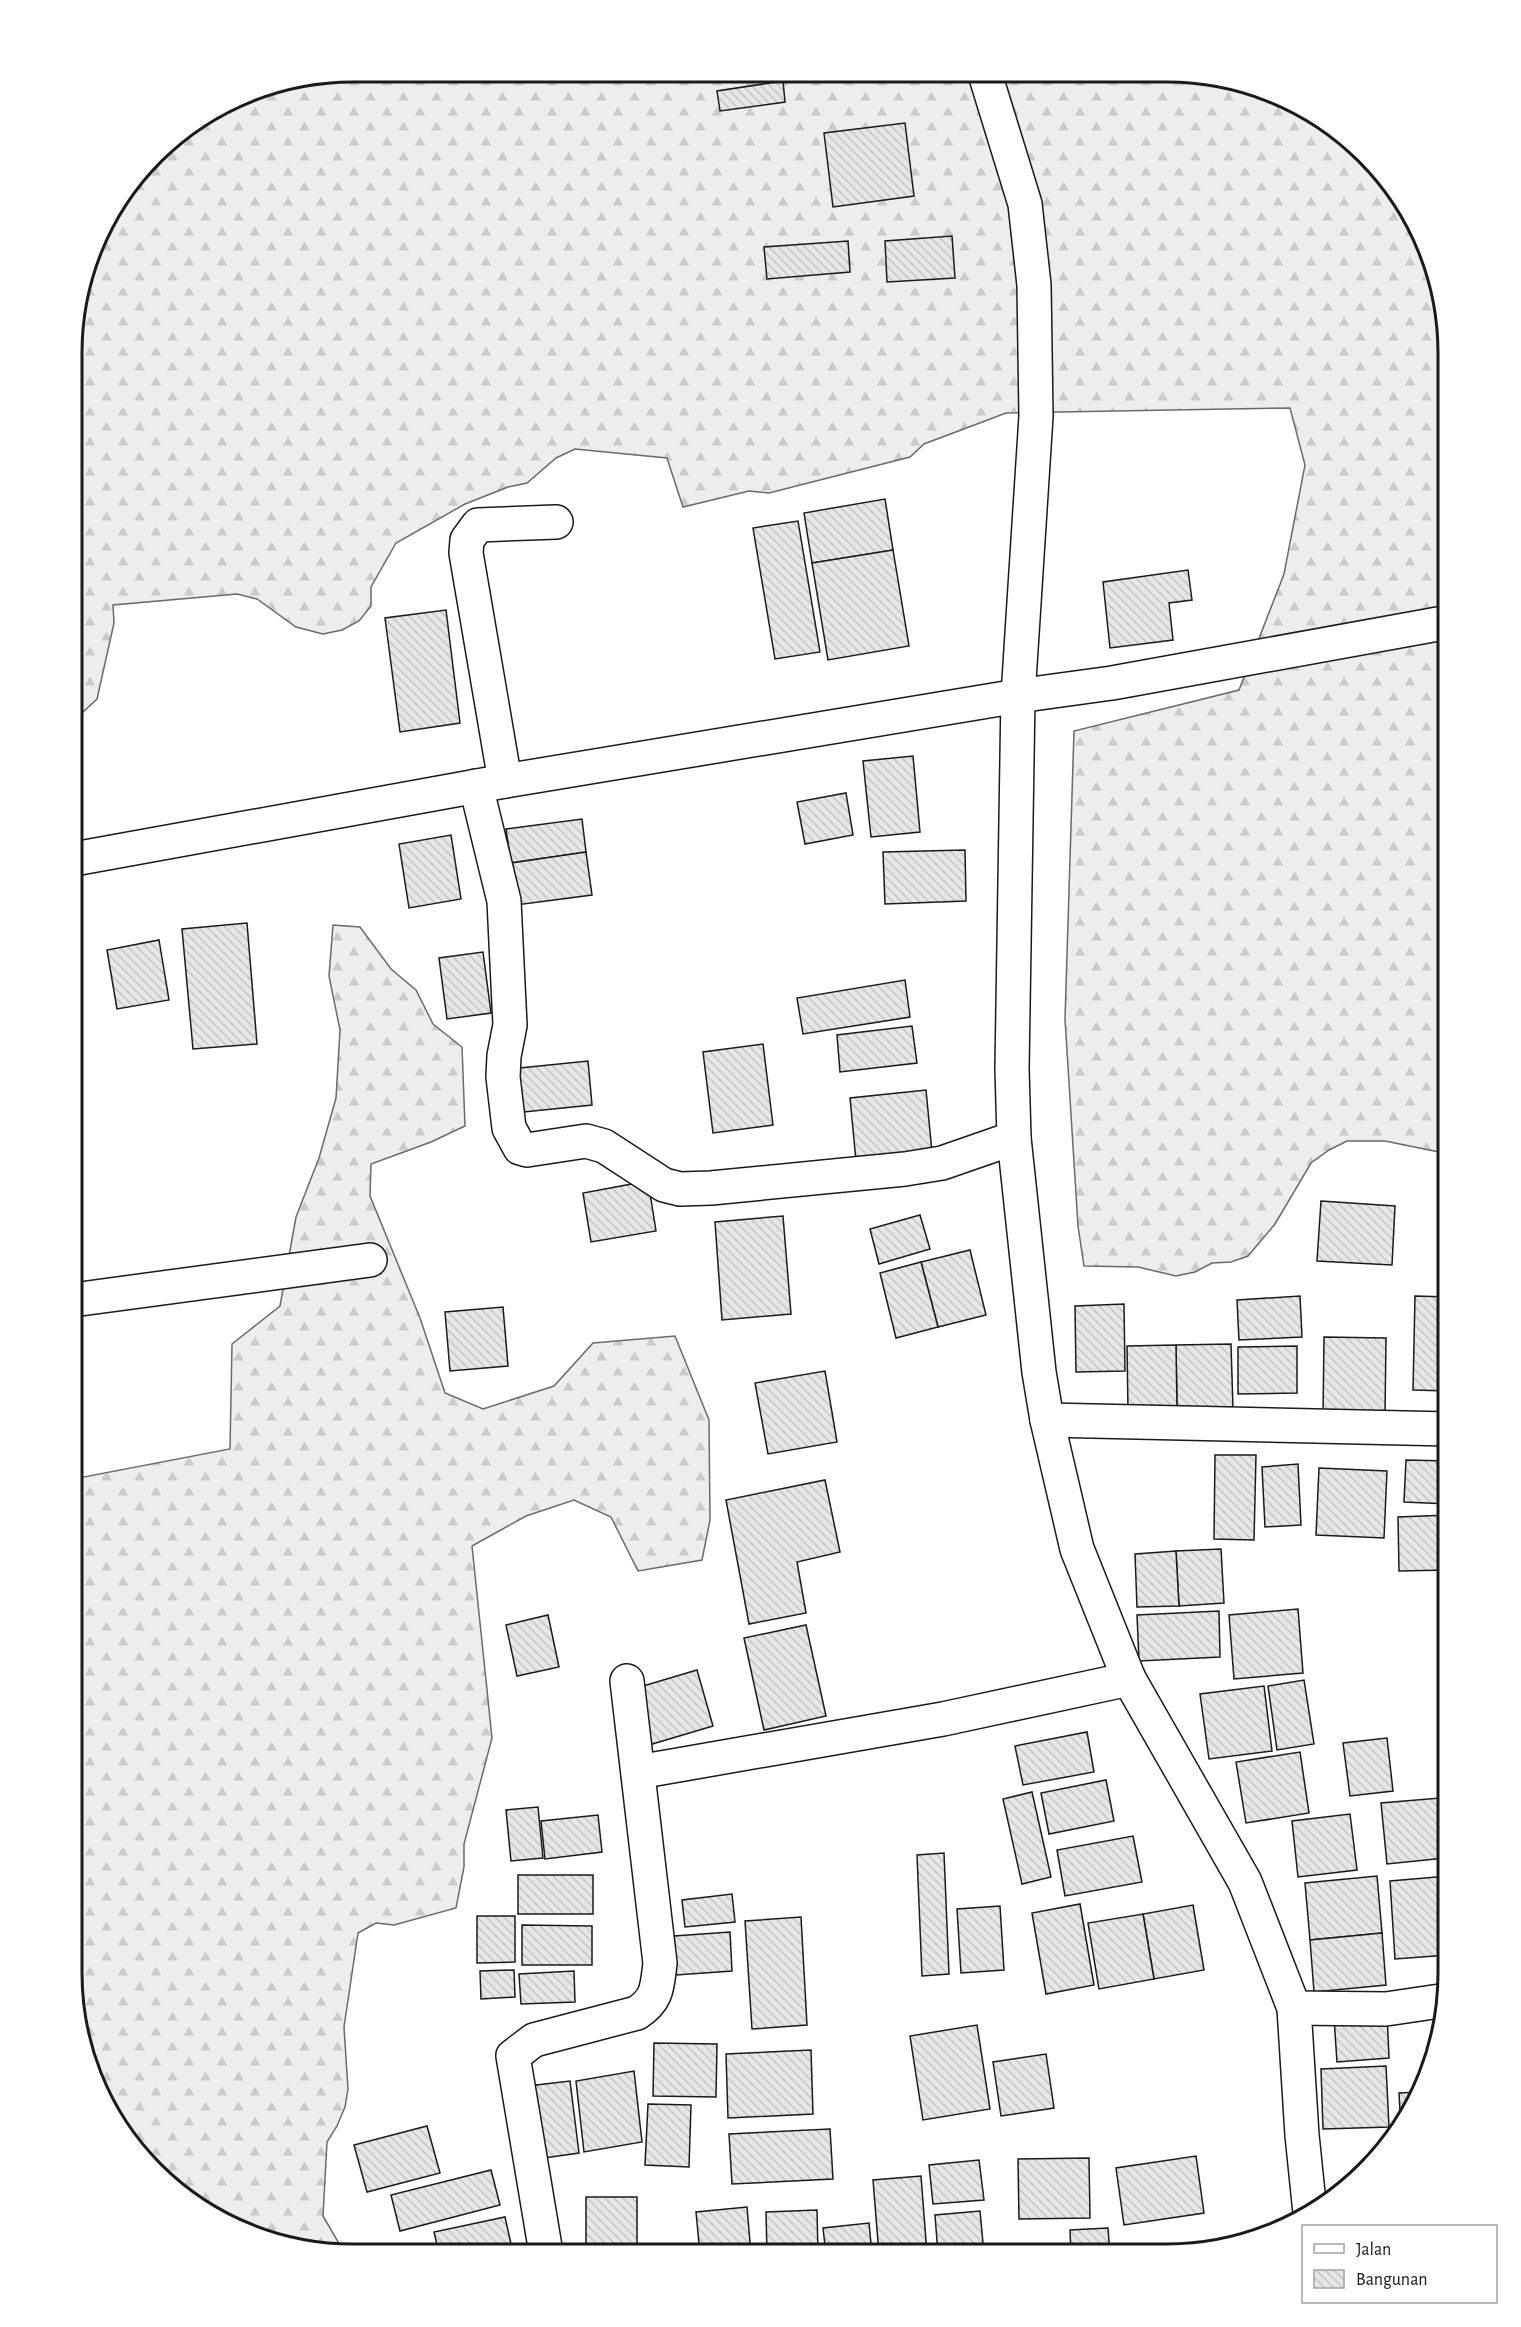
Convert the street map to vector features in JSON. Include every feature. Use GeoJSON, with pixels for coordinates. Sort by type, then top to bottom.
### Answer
{"type":"FeatureCollection","features":[{"type":"Feature","properties":{"kind":"street"},"geometry":{"type":"LineString","coordinates":[[987,82],[1025,204],[1035,285],[1036,416],[1018,696],[1012,1069],[1014,1138],[1039,1372],[1047,1420],[1077,1550],[1129,1679],[1245,1882],[1294,2008],[1309,2204]]}},
{"type":"Feature","properties":{"kind":"street"},"geometry":{"type":"LineString","coordinates":[[556,522],[478,525],[467,540],[490,784],[504,901],[510,1025],[504,1056],[503,1077],[509,1128],[520,1148],[527,1150],[586,1141],[604,1146],[664,1185],[680,1189],[905,1169],[942,1163],[1014,1138]]}},
{"type":"Feature","properties":{"kind":"street"},"geometry":{"type":"LineString","coordinates":[[82,858],[490,784],[1018,696],[1112,683],[1438,624]]}},
{"type":"Feature","properties":{"kind":"street"},"geometry":{"type":"LineString","coordinates":[[82,1299],[370,1260]]}},
{"type":"Feature","properties":{"kind":"street"},"geometry":{"type":"LineString","coordinates":[[1047,1420],[1438,1429]]}},
{"type":"Feature","properties":{"kind":"street"},"geometry":{"type":"LineString","coordinates":[[638,1772],[942,1719],[1129,1679]]}},
{"type":"Feature","properties":{"kind":"street"},"geometry":{"type":"LineString","coordinates":[[544,2244],[513,2056],[534,2040],[637,2013],[650,2005],[655,1995],[660,1963],[627,1681]]}},
{"type":"Feature","properties":{"kind":"street"},"geometry":{"type":"LineString","coordinates":[[1294,2008],[1386,2009],[1437,2002]]}},
{"type":"Feature","properties":{"kind":"green space"},"geometry":{"type":"Polygon","coordinates":[[[354,82],[1167,82],[1203,85],[1254,97],[1287,110],[1318,128],[1346,150],[1371,175],[1393,203],[1411,234],[1424,267],[1436,318],[1438,336],[1438,1152],[1385,1141],[1347,1141],[1329,1150],[1311,1163],[1275,1224],[1248,1256],[1231,1262],[1212,1263],[1195,1272],[1176,1276],[1138,1267],[1084,1266],[1078,1226],[1065,1019],[1074,731],[1239,690],[1284,574],[1305,465],[1290,408],[1006,413],[924,444],[910,457],[769,493],[749,491],[683,507],[667,458],[575,449],[556,458],[527,483],[508,487],[465,504],[396,543],[371,587],[371,606],[359,621],[342,630],[323,634],[296,627],[257,599],[237,594],[113,605],[114,623],[97,699],[83,712],[82,354],[85,318],[92,284],[110,234],[128,203],[150,175],[175,150],[203,128],[234,110],[267,97],[301,88],[354,82]]]}},
{"type":"Feature","properties":{"kind":"green space"},"geometry":{"type":"Polygon","coordinates":[[[333,925],[360,927],[391,969],[416,990],[433,1024],[462,1047],[465,1126],[431,1142],[371,1164],[370,1196],[420,1318],[445,1393],[483,1409],[554,1386],[593,1343],[675,1336],[709,1420],[710,1520],[702,1560],[638,1571],[611,1517],[574,1500],[526,1516],[472,1546],[492,1738],[464,1844],[464,1867],[456,1908],[394,1925],[376,1923],[358,1933],[344,2027],[348,2089],[345,2107],[327,2142],[323,2216],[339,2244],[284,2235],[234,2217],[203,2199],[162,2165],[128,2124],[103,2077],[88,2026],[82,1973],[82,1477],[230,1449],[232,1344],[280,1306],[296,1217],[319,1158],[336,1098],[340,1030],[329,976],[333,925]]]}},
{"type":"Feature","properties":{"kind":"building"},"geometry":{"type":"Polygon","coordinates":[[[783,82],[785,102],[720,111],[717,91],[783,82]]]}},
{"type":"Feature","properties":{"kind":"building"},"geometry":{"type":"Polygon","coordinates":[[[905,123],[914,196],[833,207],[824,133],[905,123]]]}},
{"type":"Feature","properties":{"kind":"building"},"geometry":{"type":"Polygon","coordinates":[[[952,236],[955,278],[887,282],[885,241],[952,236]]]}},
{"type":"Feature","properties":{"kind":"building"},"geometry":{"type":"Polygon","coordinates":[[[848,241],[850,272],[767,279],[764,247],[848,241]]]}},
{"type":"Feature","properties":{"kind":"building"},"geometry":{"type":"Polygon","coordinates":[[[885,499],[893,550],[812,563],[804,513],[885,499]]]}},
{"type":"Feature","properties":{"kind":"building"},"geometry":{"type":"Polygon","coordinates":[[[798,521],[820,652],[775,659],[753,528],[798,521]]]}},
{"type":"Feature","properties":{"kind":"building"},"geometry":{"type":"Polygon","coordinates":[[[893,550],[909,646],[828,660],[812,563],[893,550]]]}},
{"type":"Feature","properties":{"kind":"building"},"geometry":{"type":"Polygon","coordinates":[[[1188,570],[1192,600],[1169,603],[1173,640],[1110,648],[1103,582],[1188,570]]]}},
{"type":"Feature","properties":{"kind":"building"},"geometry":{"type":"Polygon","coordinates":[[[446,610],[460,723],[400,732],[385,618],[446,610]]]}},
{"type":"Feature","properties":{"kind":"building"},"geometry":{"type":"Polygon","coordinates":[[[913,756],[920,832],[871,837],[863,761],[913,756]]]}},
{"type":"Feature","properties":{"kind":"building"},"geometry":{"type":"Polygon","coordinates":[[[846,793],[853,835],[805,844],[797,802],[846,793]]]}},
{"type":"Feature","properties":{"kind":"building"},"geometry":{"type":"Polygon","coordinates":[[[582,819],[586,852],[511,863],[506,829],[582,819]]]}},
{"type":"Feature","properties":{"kind":"building"},"geometry":{"type":"Polygon","coordinates":[[[451,835],[461,899],[409,908],[399,844],[451,835]]]}},
{"type":"Feature","properties":{"kind":"building"},"geometry":{"type":"Polygon","coordinates":[[[965,850],[966,901],[885,904],[883,852],[965,850]]]}},
{"type":"Feature","properties":{"kind":"building"},"geometry":{"type":"Polygon","coordinates":[[[586,852],[592,895],[516,905],[511,863],[586,852]]]}},
{"type":"Feature","properties":{"kind":"building"},"geometry":{"type":"Polygon","coordinates":[[[247,923],[257,1044],[193,1049],[182,929],[247,923]]]}},
{"type":"Feature","properties":{"kind":"building"},"geometry":{"type":"Polygon","coordinates":[[[159,940],[169,1000],[117,1009],[107,950],[159,940]]]}},
{"type":"Feature","properties":{"kind":"building"},"geometry":{"type":"Polygon","coordinates":[[[483,952],[491,1013],[447,1019],[439,958],[483,952]]]}},
{"type":"Feature","properties":{"kind":"building"},"geometry":{"type":"Polygon","coordinates":[[[905,980],[910,1017],[803,1034],[797,998],[905,980]]]}},
{"type":"Feature","properties":{"kind":"building"},"geometry":{"type":"Polygon","coordinates":[[[912,1026],[917,1063],[840,1072],[837,1035],[912,1026]]]}},
{"type":"Feature","properties":{"kind":"building"},"geometry":{"type":"Polygon","coordinates":[[[763,1044],[773,1125],[713,1133],[703,1052],[763,1044]]]}},
{"type":"Feature","properties":{"kind":"building"},"geometry":{"type":"Polygon","coordinates":[[[588,1061],[592,1105],[514,1113],[510,1069],[588,1061]]]}},
{"type":"Feature","properties":{"kind":"building"},"geometry":{"type":"Polygon","coordinates":[[[926,1090],[932,1152],[856,1161],[850,1098],[926,1090]]]}},
{"type":"Feature","properties":{"kind":"building"},"geometry":{"type":"Polygon","coordinates":[[[648,1181],[656,1231],[591,1242],[583,1193],[648,1181]]]}},
{"type":"Feature","properties":{"kind":"building"},"geometry":{"type":"Polygon","coordinates":[[[1321,1201],[1395,1206],[1392,1265],[1317,1261],[1321,1201]]]}},
{"type":"Feature","properties":{"kind":"building"},"geometry":{"type":"Polygon","coordinates":[[[920,1215],[930,1249],[879,1264],[870,1229],[920,1215]]]}},
{"type":"Feature","properties":{"kind":"building"},"geometry":{"type":"Polygon","coordinates":[[[783,1216],[791,1314],[722,1320],[715,1222],[783,1216]]]}},
{"type":"Feature","properties":{"kind":"building"},"geometry":{"type":"Polygon","coordinates":[[[970,1250],[986,1315],[938,1327],[921,1262],[970,1250]]]}},
{"type":"Feature","properties":{"kind":"building"},"geometry":{"type":"Polygon","coordinates":[[[921,1262],[938,1327],[896,1338],[880,1273],[921,1262]]]}},
{"type":"Feature","properties":{"kind":"building"},"geometry":{"type":"Polygon","coordinates":[[[1300,1296],[1302,1337],[1239,1340],[1237,1300],[1300,1296]]]}},
{"type":"Feature","properties":{"kind":"building"},"geometry":{"type":"Polygon","coordinates":[[[1415,1296],[1438,1297],[1438,1391],[1413,1390],[1415,1296]]]}},
{"type":"Feature","properties":{"kind":"building"},"geometry":{"type":"Polygon","coordinates":[[[1124,1304],[1125,1371],[1076,1372],[1075,1306],[1124,1304]]]}},
{"type":"Feature","properties":{"kind":"building"},"geometry":{"type":"Polygon","coordinates":[[[503,1307],[508,1366],[450,1371],[445,1312],[503,1307]]]}},
{"type":"Feature","properties":{"kind":"building"},"geometry":{"type":"Polygon","coordinates":[[[1324,1337],[1386,1338],[1385,1416],[1323,1416],[1324,1337]]]}},
{"type":"Feature","properties":{"kind":"building"},"geometry":{"type":"Polygon","coordinates":[[[1231,1344],[1233,1409],[1177,1409],[1176,1345],[1231,1344]]]}},
{"type":"Feature","properties":{"kind":"building"},"geometry":{"type":"Polygon","coordinates":[[[1176,1345],[1177,1409],[1128,1411],[1127,1346],[1176,1345]]]}},
{"type":"Feature","properties":{"kind":"building"},"geometry":{"type":"Polygon","coordinates":[[[1297,1346],[1297,1393],[1238,1394],[1238,1347],[1297,1346]]]}},
{"type":"Feature","properties":{"kind":"building"},"geometry":{"type":"Polygon","coordinates":[[[825,1371],[837,1442],[768,1454],[755,1383],[825,1371]]]}},
{"type":"Feature","properties":{"kind":"building"},"geometry":{"type":"Polygon","coordinates":[[[1215,1455],[1256,1455],[1254,1540],[1214,1539],[1215,1455]]]}},
{"type":"Feature","properties":{"kind":"building"},"geometry":{"type":"Polygon","coordinates":[[[1406,1460],[1438,1461],[1438,1504],[1404,1502],[1406,1460]]]}},
{"type":"Feature","properties":{"kind":"building"},"geometry":{"type":"Polygon","coordinates":[[[1298,1464],[1301,1525],[1265,1527],[1262,1467],[1298,1464]]]}},
{"type":"Feature","properties":{"kind":"building"},"geometry":{"type":"Polygon","coordinates":[[[1319,1468],[1387,1471],[1384,1538],[1316,1535],[1319,1468]]]}},
{"type":"Feature","properties":{"kind":"building"},"geometry":{"type":"Polygon","coordinates":[[[825,1480],[840,1552],[797,1562],[806,1613],[749,1624],[726,1500],[825,1480]]]}},
{"type":"Feature","properties":{"kind":"building"},"geometry":{"type":"Polygon","coordinates":[[[1438,1515],[1438,1570],[1399,1571],[1398,1517],[1438,1515]]]}},
{"type":"Feature","properties":{"kind":"building"},"geometry":{"type":"Polygon","coordinates":[[[1221,1549],[1224,1603],[1179,1606],[1176,1551],[1221,1549]]]}},
{"type":"Feature","properties":{"kind":"building"},"geometry":{"type":"Polygon","coordinates":[[[1176,1551],[1179,1606],[1137,1607],[1135,1554],[1176,1551]]]}},
{"type":"Feature","properties":{"kind":"building"},"geometry":{"type":"Polygon","coordinates":[[[1298,1609],[1303,1673],[1234,1679],[1229,1615],[1298,1609]]]}},
{"type":"Feature","properties":{"kind":"building"},"geometry":{"type":"Polygon","coordinates":[[[1219,1611],[1220,1657],[1139,1661],[1137,1615],[1219,1611]]]}},
{"type":"Feature","properties":{"kind":"building"},"geometry":{"type":"Polygon","coordinates":[[[548,1615],[559,1667],[517,1676],[506,1625],[548,1615]]]}},
{"type":"Feature","properties":{"kind":"building"},"geometry":{"type":"Polygon","coordinates":[[[806,1625],[826,1716],[764,1730],[744,1638],[806,1625]]]}},
{"type":"Feature","properties":{"kind":"building"},"geometry":{"type":"Polygon","coordinates":[[[697,1670],[713,1726],[649,1745],[633,1689],[697,1670]]]}},
{"type":"Feature","properties":{"kind":"building"},"geometry":{"type":"Polygon","coordinates":[[[1304,1680],[1314,1744],[1277,1750],[1268,1686],[1304,1680]]]}},
{"type":"Feature","properties":{"kind":"building"},"geometry":{"type":"Polygon","coordinates":[[[1264,1686],[1272,1751],[1209,1759],[1200,1694],[1264,1686]]]}},
{"type":"Feature","properties":{"kind":"building"},"geometry":{"type":"Polygon","coordinates":[[[1087,1732],[1094,1772],[1023,1785],[1015,1746],[1087,1732]]]}},
{"type":"Feature","properties":{"kind":"building"},"geometry":{"type":"Polygon","coordinates":[[[1387,1738],[1393,1791],[1350,1796],[1343,1743],[1387,1738]]]}},
{"type":"Feature","properties":{"kind":"building"},"geometry":{"type":"Polygon","coordinates":[[[1300,1752],[1309,1813],[1246,1823],[1236,1762],[1300,1752]]]}},
{"type":"Feature","properties":{"kind":"building"},"geometry":{"type":"Polygon","coordinates":[[[1106,1780],[1114,1821],[1049,1834],[1041,1793],[1106,1780]]]}},
{"type":"Feature","properties":{"kind":"building"},"geometry":{"type":"Polygon","coordinates":[[[1032,1792],[1051,1877],[1022,1884],[1003,1799],[1032,1792]]]}},
{"type":"Feature","properties":{"kind":"building"},"geometry":{"type":"Polygon","coordinates":[[[1438,1798],[1438,1859],[1387,1864],[1381,1803],[1438,1798]]]}},
{"type":"Feature","properties":{"kind":"building"},"geometry":{"type":"Polygon","coordinates":[[[538,1807],[543,1858],[511,1861],[506,1810],[538,1807]]]}},
{"type":"Feature","properties":{"kind":"building"},"geometry":{"type":"Polygon","coordinates":[[[1350,1814],[1357,1870],[1298,1877],[1292,1821],[1350,1814]]]}},
{"type":"Feature","properties":{"kind":"building"},"geometry":{"type":"Polygon","coordinates":[[[598,1815],[602,1852],[545,1859],[541,1821],[598,1815]]]}},
{"type":"Feature","properties":{"kind":"building"},"geometry":{"type":"Polygon","coordinates":[[[1133,1836],[1142,1882],[1065,1896],[1057,1850],[1133,1836]]]}},
{"type":"Feature","properties":{"kind":"building"},"geometry":{"type":"Polygon","coordinates":[[[944,1853],[949,1974],[922,1976],[917,1855],[944,1853]]]}},
{"type":"Feature","properties":{"kind":"building"},"geometry":{"type":"Polygon","coordinates":[[[518,1875],[593,1875],[593,1914],[518,1914],[518,1875]]]}},
{"type":"Feature","properties":{"kind":"building"},"geometry":{"type":"Polygon","coordinates":[[[1377,1876],[1382,1933],[1310,1940],[1305,1883],[1377,1876]]]}},
{"type":"Feature","properties":{"kind":"building"},"geometry":{"type":"Polygon","coordinates":[[[1438,1877],[1438,1956],[1395,1959],[1390,1881],[1438,1877]]]}},
{"type":"Feature","properties":{"kind":"building"},"geometry":{"type":"Polygon","coordinates":[[[732,1894],[735,1922],[685,1927],[682,1900],[732,1894]]]}},
{"type":"Feature","properties":{"kind":"building"},"geometry":{"type":"Polygon","coordinates":[[[1080,1904],[1094,1985],[1046,1994],[1032,1913],[1080,1904]]]}},
{"type":"Feature","properties":{"kind":"building"},"geometry":{"type":"Polygon","coordinates":[[[1193,1905],[1204,1970],[1154,1979],[1143,1914],[1193,1905]]]}},
{"type":"Feature","properties":{"kind":"building"},"geometry":{"type":"Polygon","coordinates":[[[1000,1906],[1004,1970],[961,1973],[957,1909],[1000,1906]]]}},
{"type":"Feature","properties":{"kind":"building"},"geometry":{"type":"Polygon","coordinates":[[[1143,1914],[1154,1979],[1099,1989],[1088,1923],[1143,1914]]]}},
{"type":"Feature","properties":{"kind":"building"},"geometry":{"type":"Polygon","coordinates":[[[477,1916],[515,1916],[515,1962],[477,1963],[477,1916]]]}},
{"type":"Feature","properties":{"kind":"building"},"geometry":{"type":"Polygon","coordinates":[[[801,1917],[807,2025],[752,2029],[745,1921],[801,1917]]]}},
{"type":"Feature","properties":{"kind":"building"},"geometry":{"type":"Polygon","coordinates":[[[522,1925],[592,1926],[592,1965],[522,1965],[522,1925]]]}},
{"type":"Feature","properties":{"kind":"building"},"geometry":{"type":"Polygon","coordinates":[[[730,1932],[732,1971],[676,1975],[674,1936],[730,1932]]]}},
{"type":"Feature","properties":{"kind":"building"},"geometry":{"type":"Polygon","coordinates":[[[1382,1933],[1386,1985],[1314,1992],[1310,1940],[1382,1933]]]}},
{"type":"Feature","properties":{"kind":"building"},"geometry":{"type":"Polygon","coordinates":[[[514,1970],[515,1997],[481,1999],[480,1971],[514,1970]]]}},
{"type":"Feature","properties":{"kind":"building"},"geometry":{"type":"Polygon","coordinates":[[[574,1971],[575,2002],[521,2004],[519,1974],[574,1971]]]}},
{"type":"Feature","properties":{"kind":"building"},"geometry":{"type":"Polygon","coordinates":[[[1387,2013],[1389,2058],[1337,2062],[1334,2018],[1387,2013]]]}},
{"type":"Feature","properties":{"kind":"building"},"geometry":{"type":"Polygon","coordinates":[[[977,2025],[990,2109],[923,2120],[910,2036],[977,2025]]]}},
{"type":"Feature","properties":{"kind":"building"},"geometry":{"type":"Polygon","coordinates":[[[654,2043],[717,2044],[716,2097],[653,2096],[654,2043]]]}},
{"type":"Feature","properties":{"kind":"building"},"geometry":{"type":"Polygon","coordinates":[[[811,2050],[813,2114],[728,2118],[726,2054],[811,2050]]]}},
{"type":"Feature","properties":{"kind":"building"},"geometry":{"type":"Polygon","coordinates":[[[1046,2054],[1054,2108],[1001,2116],[993,2062],[1046,2054]]]}},
{"type":"Feature","properties":{"kind":"building"},"geometry":{"type":"Polygon","coordinates":[[[1386,2066],[1389,2127],[1323,2129],[1321,2069],[1386,2066]]]}},
{"type":"Feature","properties":{"kind":"building"},"geometry":{"type":"Polygon","coordinates":[[[634,2071],[642,2142],[584,2152],[576,2081],[634,2071]]]}},
{"type":"Feature","properties":{"kind":"building"},"geometry":{"type":"Polygon","coordinates":[[[570,2081],[579,2153],[537,2159],[528,2086],[570,2081]]]}},
{"type":"Feature","properties":{"kind":"building"},"geometry":{"type":"Polygon","coordinates":[[[1411,2092],[1400,2112],[1399,2093],[1411,2092]]]}},
{"type":"Feature","properties":{"kind":"building"},"geometry":{"type":"Polygon","coordinates":[[[648,2104],[691,2105],[689,2167],[645,2165],[648,2104]]]}},
{"type":"Feature","properties":{"kind":"building"},"geometry":{"type":"Polygon","coordinates":[[[427,2126],[440,2173],[367,2192],[354,2145],[427,2126]]]}},
{"type":"Feature","properties":{"kind":"building"},"geometry":{"type":"Polygon","coordinates":[[[830,2129],[833,2179],[732,2184],[729,2134],[830,2129]]]}},
{"type":"Feature","properties":{"kind":"building"},"geometry":{"type":"Polygon","coordinates":[[[1196,2156],[1204,2213],[1124,2225],[1116,2168],[1196,2156]]]}},
{"type":"Feature","properties":{"kind":"building"},"geometry":{"type":"Polygon","coordinates":[[[1089,2158],[1090,2218],[1019,2219],[1018,2159],[1089,2158]]]}},
{"type":"Feature","properties":{"kind":"building"},"geometry":{"type":"Polygon","coordinates":[[[979,2160],[984,2200],[933,2204],[929,2165],[979,2160]]]}},
{"type":"Feature","properties":{"kind":"building"},"geometry":{"type":"Polygon","coordinates":[[[491,2170],[500,2205],[400,2231],[391,2195],[491,2170]]]}},
{"type":"Feature","properties":{"kind":"building"},"geometry":{"type":"Polygon","coordinates":[[[921,2176],[926,2244],[878,2244],[873,2180],[921,2176]]]}},
{"type":"Feature","properties":{"kind":"building"},"geometry":{"type":"Polygon","coordinates":[[[586,2197],[637,2197],[637,2244],[586,2244],[586,2197]]]}},
{"type":"Feature","properties":{"kind":"building"},"geometry":{"type":"Polygon","coordinates":[[[747,2207],[750,2244],[699,2244],[696,2212],[747,2207]]]}},
{"type":"Feature","properties":{"kind":"building"},"geometry":{"type":"Polygon","coordinates":[[[817,2210],[818,2244],[767,2244],[766,2212],[817,2210]]]}},
{"type":"Feature","properties":{"kind":"building"},"geometry":{"type":"Polygon","coordinates":[[[980,2211],[983,2244],[937,2244],[935,2215],[980,2211]]]}},
{"type":"Feature","properties":{"kind":"building"},"geometry":{"type":"Polygon","coordinates":[[[505,2217],[511,2244],[437,2244],[434,2232],[505,2217]]]}},
{"type":"Feature","properties":{"kind":"building"},"geometry":{"type":"Polygon","coordinates":[[[869,2223],[871,2244],[825,2244],[823,2228],[869,2223]]]}},
{"type":"Feature","properties":{"kind":"building"},"geometry":{"type":"Polygon","coordinates":[[[1108,2228],[1109,2244],[1071,2244],[1070,2230],[1108,2228]]]}}]}
